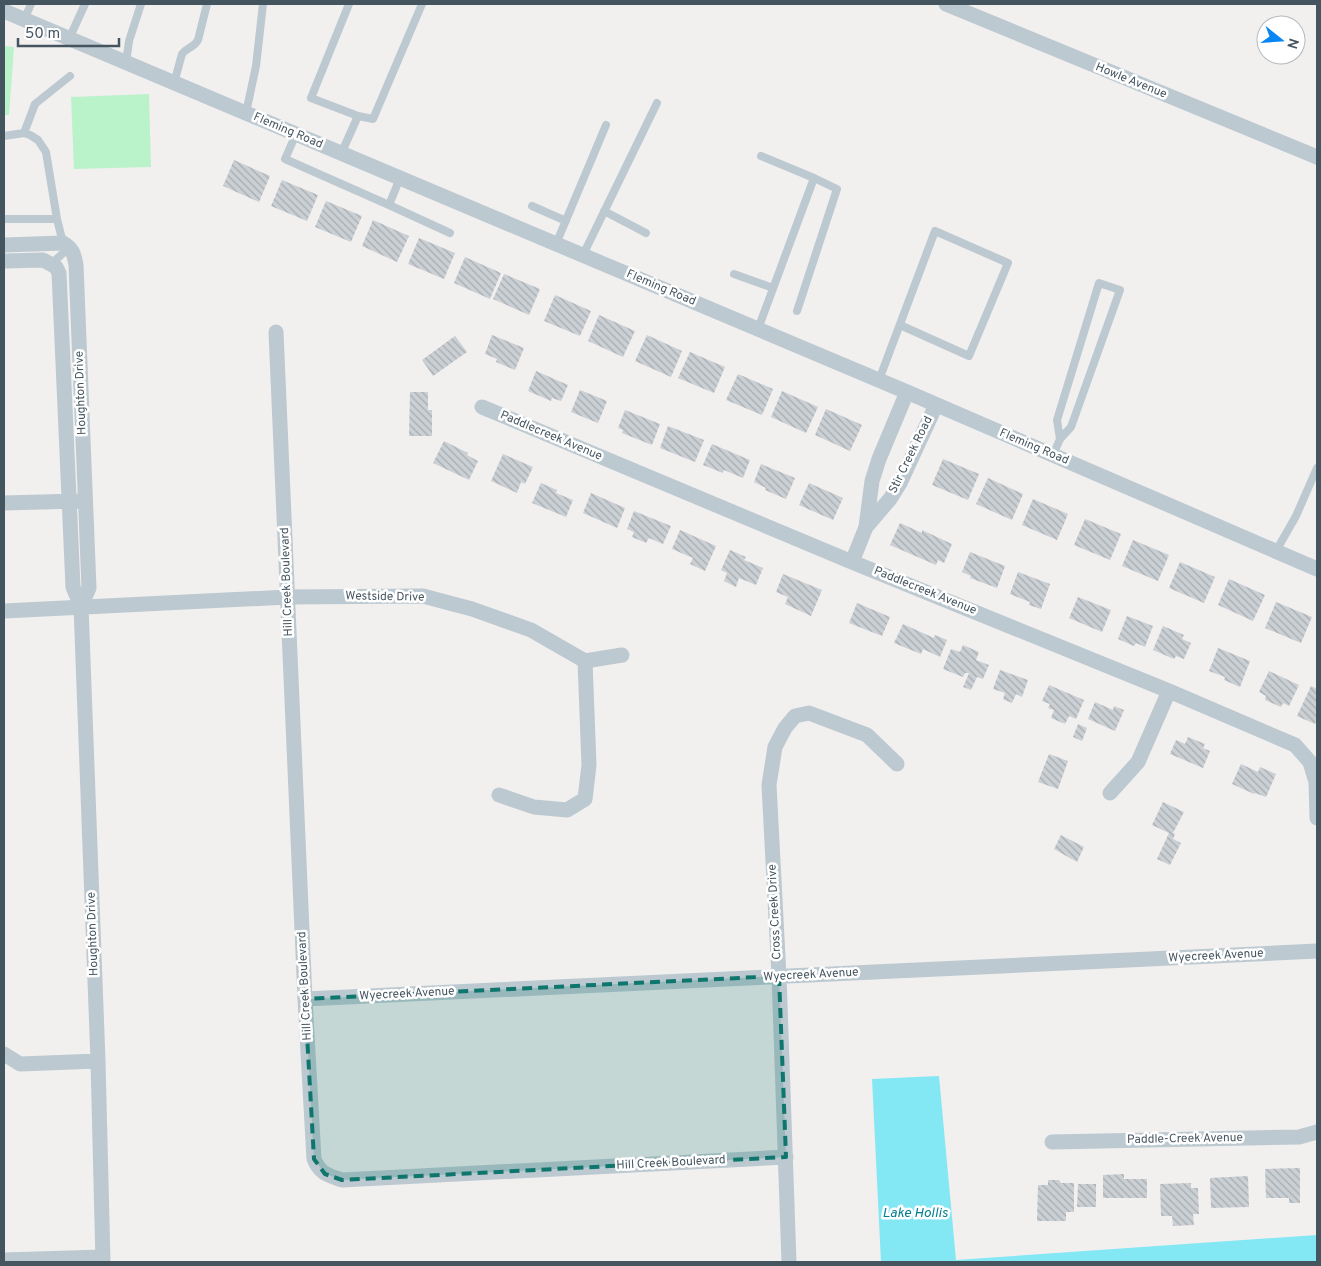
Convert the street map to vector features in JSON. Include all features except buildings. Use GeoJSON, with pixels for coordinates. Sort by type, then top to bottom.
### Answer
{"type":"FeatureCollection","features":[{"type":"Feature","properties":{"kind":"street","name":"Howle Avenue"},"geometry":{"type":"LineString","coordinates":[[946,4],[1317,157]]}},
{"type":"Feature","properties":{"kind":"street","name":"Fleming Road"},"geometry":{"type":"LineString","coordinates":[[4,11],[879,380],[1317,569]]}},
{"type":"Feature","properties":{"kind":"street"},"geometry":{"type":"LineString","coordinates":[[4,245],[67,245]]}},
{"type":"Feature","properties":{"kind":"street","name":"Houghton Drive"},"geometry":{"type":"LineString","coordinates":[[67,245],[75,256],[76,265],[89,588],[81,606]]}},
{"type":"Feature","properties":{"kind":"street"},"geometry":{"type":"LineString","coordinates":[[4,261],[43,260],[52,264]]}},
{"type":"Feature","properties":{"kind":"street","name":"Houghton Drive"},"geometry":{"type":"LineString","coordinates":[[52,264],[56,267],[58,273],[73,587],[81,606],[98,1061],[103,1259]]}},
{"type":"Feature","properties":{"kind":"street","name":"Hill Creek Boulevard"},"geometry":{"type":"LineString","coordinates":[[276,332],[305,999],[314,1159],[317,1167],[325,1174],[342,1180],[786,1158]]}},
{"type":"Feature","properties":{"kind":"street","name":"Stir Creek Road"},"geometry":{"type":"LineString","coordinates":[[852,562],[866,527],[872,480],[907,392]]}},
{"type":"Feature","properties":{"kind":"street","name":"Stir Creek Road"},"geometry":{"type":"LineString","coordinates":[[866,527],[890,499],[900,483],[936,405]]}},
{"type":"Feature","properties":{"kind":"street","name":"Paddlecreek Avenue"},"geometry":{"type":"LineString","coordinates":[[482,406],[852,562],[1169,691],[1295,745],[1310,762],[1316,782],[1317,818]]}},
{"type":"Feature","properties":{"kind":"street"},"geometry":{"type":"LineString","coordinates":[[4,503],[85,501]]}},
{"type":"Feature","properties":{"kind":"street","name":"Westside Drive"},"geometry":{"type":"LineString","coordinates":[[4,611],[288,597],[423,596],[472,609],[531,630],[585,661]]}},
{"type":"Feature","properties":{"kind":"street"},"geometry":{"type":"LineString","coordinates":[[499,796],[534,807],[566,810],[585,798],[589,765],[585,661],[622,654]]}},
{"type":"Feature","properties":{"kind":"street"},"geometry":{"type":"LineString","coordinates":[[1110,793],[1138,762],[1169,691]]}},
{"type":"Feature","properties":{"kind":"street","name":"Cross Creek Drive"},"geometry":{"type":"LineString","coordinates":[[789,1262],[769,785],[775,747],[785,728],[795,716],[809,713],[867,735],[897,764]]}},
{"type":"Feature","properties":{"kind":"street","name":"Wyecreek Avenue"},"geometry":{"type":"LineString","coordinates":[[305,999],[1317,951]]}},
{"type":"Feature","properties":{"kind":"street"},"geometry":{"type":"LineString","coordinates":[[4,1054],[20,1064],[98,1061]]}},
{"type":"Feature","properties":{"kind":"street","name":"Paddle-Creek Avenue"},"geometry":{"type":"LineString","coordinates":[[1052,1142],[1298,1137],[1317,1132]]}},
{"type":"Feature","properties":{"kind":"street"},"geometry":{"type":"LineString","coordinates":[[4,1260],[103,1259]]}},
{"type":"Feature","properties":{"kind":"lane"},"geometry":{"type":"LineString","coordinates":[[24,20],[31,4]]}},
{"type":"Feature","properties":{"kind":"lane"},"geometry":{"type":"LineString","coordinates":[[70,39],[85,4]]}},
{"type":"Feature","properties":{"kind":"lane"},"geometry":{"type":"LineString","coordinates":[[126,63],[130,41],[141,4]]}},
{"type":"Feature","properties":{"kind":"lane"},"geometry":{"type":"LineString","coordinates":[[174,83],[182,54],[185,50],[195,45],[198,40],[207,4]]}},
{"type":"Feature","properties":{"kind":"lane"},"geometry":{"type":"LineString","coordinates":[[246,113],[256,66],[263,4]]}},
{"type":"Feature","properties":{"kind":"lane"},"geometry":{"type":"LineString","coordinates":[[349,4],[311,98],[358,116],[373,119],[422,4]]}},
{"type":"Feature","properties":{"kind":"lane"},"geometry":{"type":"LineString","coordinates":[[24,133],[35,104],[70,76]]}},
{"type":"Feature","properties":{"kind":"lane"},"geometry":{"type":"LineString","coordinates":[[583,255],[657,103]]}},
{"type":"Feature","properties":{"kind":"lane"},"geometry":{"type":"LineString","coordinates":[[342,154],[358,116]]}},
{"type":"Feature","properties":{"kind":"lane"},"geometry":{"type":"LineString","coordinates":[[556,244],[606,125]]}},
{"type":"Feature","properties":{"kind":"lane"},"geometry":{"type":"LineString","coordinates":[[4,136],[24,133],[30,135],[38,140],[46,152],[57,219],[67,245],[52,264]]}},
{"type":"Feature","properties":{"kind":"lane"},"geometry":{"type":"LineString","coordinates":[[296,134],[285,159],[450,232]]}},
{"type":"Feature","properties":{"kind":"lane"},"geometry":{"type":"LineString","coordinates":[[761,156],[837,189],[797,311]]}},
{"type":"Feature","properties":{"kind":"lane"},"geometry":{"type":"LineString","coordinates":[[389,205],[400,178]]}},
{"type":"Feature","properties":{"kind":"lane"},"geometry":{"type":"LineString","coordinates":[[758,329],[814,178]]}},
{"type":"Feature","properties":{"kind":"lane"},"geometry":{"type":"LineString","coordinates":[[532,206],[566,221]]}},
{"type":"Feature","properties":{"kind":"lane"},"geometry":{"type":"LineString","coordinates":[[604,211],[646,233]]}},
{"type":"Feature","properties":{"kind":"lane"},"geometry":{"type":"LineString","coordinates":[[4,219],[57,219]]}},
{"type":"Feature","properties":{"kind":"lane"},"geometry":{"type":"LineString","coordinates":[[879,380],[900,325],[936,231],[1008,263],[970,356],[900,325]]}},
{"type":"Feature","properties":{"kind":"lane"},"geometry":{"type":"LineString","coordinates":[[734,274],[774,288]]}},
{"type":"Feature","properties":{"kind":"lane"},"geometry":{"type":"LineString","coordinates":[[1053,455],[1060,439],[1071,427],[1120,290],[1099,283],[1057,420],[1060,439]]}},
{"type":"Feature","properties":{"kind":"lane"},"geometry":{"type":"LineString","coordinates":[[64,388],[81,387]]}},
{"type":"Feature","properties":{"kind":"lane"},"geometry":{"type":"LineString","coordinates":[[1276,551],[1296,516],[1317,468]]}},
{"type":"Feature","properties":{"kind":"highlighted area"},"geometry":{"type":"Polygon","coordinates":[[[779,976],[786,1157],[342,1180],[325,1174],[314,1159],[305,999],[779,976]]]}},
{"type":"Feature","properties":{"kind":"green space"},"geometry":{"type":"Polygon","coordinates":[[[4,46],[14,47],[9,115],[4,115],[4,46]]]}},
{"type":"Feature","properties":{"kind":"green space"},"geometry":{"type":"Polygon","coordinates":[[[149,94],[151,167],[74,169],[71,97],[149,94]]]}},
{"type":"Feature","properties":{"kind":"water","name":"Lake Hollis"},"geometry":{"type":"Polygon","coordinates":[[[939,1076],[956,1260],[1317,1235],[1317,1262],[881,1262],[872,1079],[939,1076]]]}}]}
